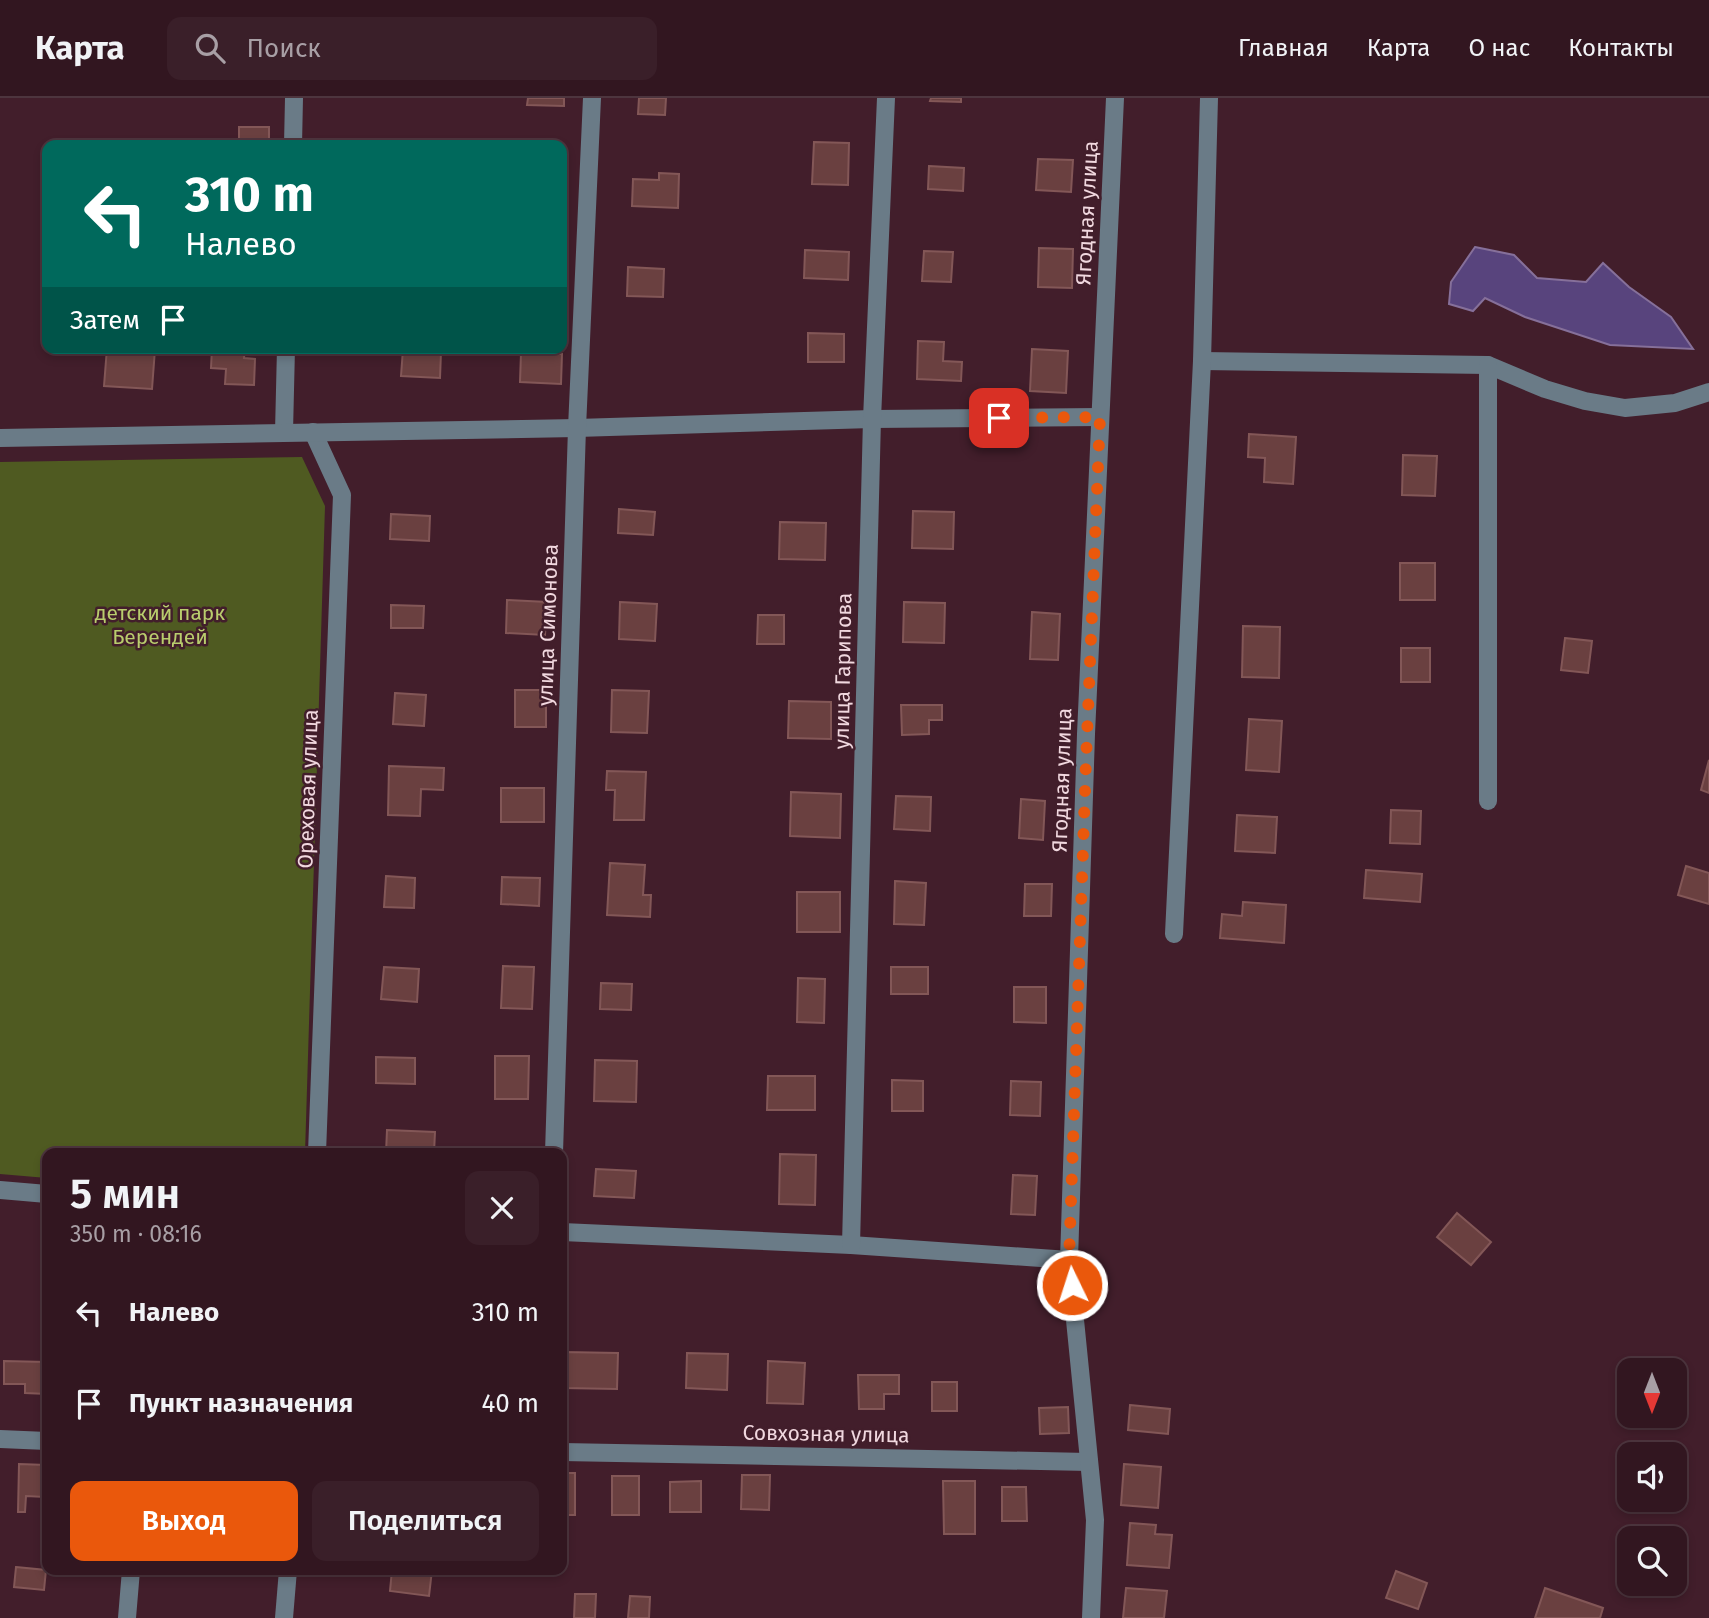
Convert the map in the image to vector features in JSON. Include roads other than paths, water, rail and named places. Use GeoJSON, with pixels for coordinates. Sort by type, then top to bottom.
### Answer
{"type":"FeatureCollection","features":[{"type":"Feature","properties":{"kind":"street"},"geometry":{"type":"LineString","coordinates":[[293,140],[294,98]]}},
{"type":"Feature","properties":{"kind":"street","name":"улица Симонова"},"geometry":{"type":"LineString","coordinates":[[554,1148],[577,428],[592,98]]}},
{"type":"Feature","properties":{"kind":"street","name":"улица Гарипова"},"geometry":{"type":"LineString","coordinates":[[851,1245],[872,419],[886,98]]}},
{"type":"Feature","properties":{"kind":"street","name":"Ягодная улица"},"geometry":{"type":"LineString","coordinates":[[1091,1618],[1095,1520],[1069,1260],[1086,761],[1115,98]]}},
{"type":"Feature","properties":{"kind":"street"},"geometry":{"type":"LineString","coordinates":[[1174,934],[1202,361],[1209,98]]}},
{"type":"Feature","properties":{"kind":"street"},"geometry":{"type":"LineString","coordinates":[[284,432],[286,354]]}},
{"type":"Feature","properties":{"kind":"street"},"geometry":{"type":"LineString","coordinates":[[1202,361],[1488,365],[1545,389],[1585,401],[1625,408],[1675,403],[1709,392]]}},
{"type":"Feature","properties":{"kind":"street"},"geometry":{"type":"LineString","coordinates":[[1488,365],[1488,802]]}},
{"type":"Feature","properties":{"kind":"street"},"geometry":{"type":"LineString","coordinates":[[0,438],[577,428],[872,419],[1100,417]]}},
{"type":"Feature","properties":{"kind":"street","name":"Ореховая улица"},"geometry":{"type":"LineString","coordinates":[[313,432],[342,495],[317,1148]]}},
{"type":"Feature","properties":{"kind":"street"},"geometry":{"type":"LineString","coordinates":[[0,1190],[42,1194]]}},
{"type":"Feature","properties":{"kind":"street"},"geometry":{"type":"LineString","coordinates":[[567,1232],[851,1245],[1069,1260]]}},
{"type":"Feature","properties":{"kind":"street"},"geometry":{"type":"LineString","coordinates":[[1,1445],[42,1441]]}},
{"type":"Feature","properties":{"kind":"street","name":"Совхозная улица"},"geometry":{"type":"LineString","coordinates":[[567,1452],[1089,1462]]}},
{"type":"Feature","properties":{"kind":"street"},"geometry":{"type":"LineString","coordinates":[[127,1618],[131,1575]]}},
{"type":"Feature","properties":{"kind":"street"},"geometry":{"type":"LineString","coordinates":[[284,1618],[288,1575]]}},
{"type":"Feature","properties":{"kind":"park label","name":"детский парк Берендей"},"geometry":{"type":"Point","coordinates":[160,625]}}]}
